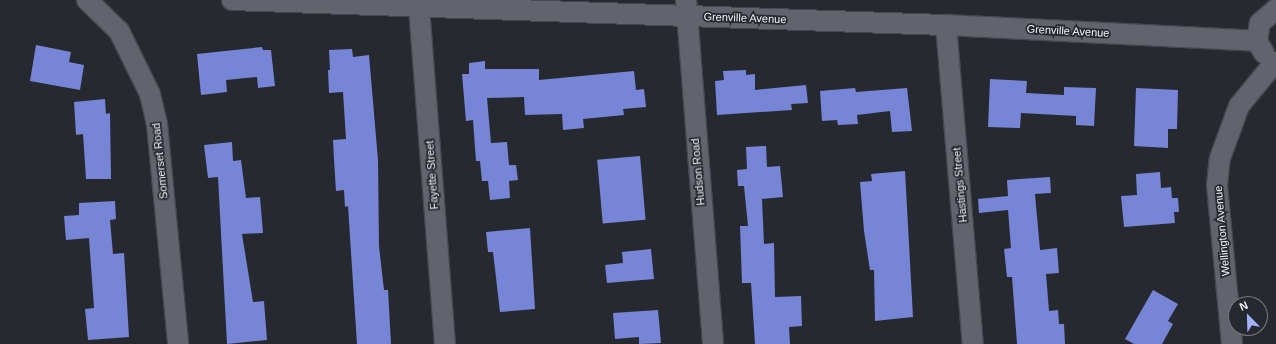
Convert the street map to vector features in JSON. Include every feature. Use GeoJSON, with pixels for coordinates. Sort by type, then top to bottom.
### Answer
{"type":"FeatureCollection","features":[{"type":"Feature","properties":{"kind":"street","name":"Somerset Road"},"geometry":{"type":"LineString","coordinates":[[87,0],[119,31],[150,94],[157,124],[178,344]]}},
{"type":"Feature","properties":{"kind":"street","name":"Grenville Avenue"},"geometry":{"type":"LineString","coordinates":[[232,0],[419,7],[685,8],[946,25],[1258,41]]}},
{"type":"Feature","properties":{"kind":"street","name":"Fayette Street"},"geometry":{"type":"LineString","coordinates":[[419,7],[445,344]]}},
{"type":"Feature","properties":{"kind":"street","name":"Hudson Road"},"geometry":{"type":"LineString","coordinates":[[685,8],[713,344]]}},
{"type":"Feature","properties":{"kind":"street"},"geometry":{"type":"LineString","coordinates":[[1275,62],[1267,56],[1258,41],[1260,23],[1276,9]]}},
{"type":"Feature","properties":{"kind":"street","name":"Hastings Street"},"geometry":{"type":"LineString","coordinates":[[946,25],[973,344]]}},
{"type":"Feature","properties":{"kind":"street","name":"Wellington Avenue"},"geometry":{"type":"LineString","coordinates":[[1232,344],[1217,185],[1220,158],[1239,106],[1275,62]]}},
{"type":"Feature","properties":{"kind":"building"},"geometry":{"type":"Polygon","coordinates":[[[36,45],[71,52],[69,62],[84,65],[80,90],[30,81],[36,45]]]}},
{"type":"Feature","properties":{"kind":"building"},"geometry":{"type":"Polygon","coordinates":[[[262,47],[263,50],[271,50],[275,86],[258,88],[257,77],[226,80],[227,92],[201,95],[197,54],[262,47]]]}},
{"type":"Feature","properties":{"kind":"building"},"geometry":{"type":"Polygon","coordinates":[[[352,49],[353,57],[369,55],[378,160],[379,246],[384,290],[388,290],[391,344],[357,344],[348,206],[345,207],[344,190],[336,191],[333,140],[346,139],[343,92],[329,93],[329,50],[352,49]]]}},
{"type":"Feature","properties":{"kind":"building"},"geometry":{"type":"Polygon","coordinates":[[[485,61],[485,69],[539,69],[539,80],[634,71],[636,90],[644,89],[646,107],[623,109],[624,115],[583,119],[584,128],[563,130],[562,114],[525,115],[524,97],[487,98],[491,143],[507,142],[509,165],[516,165],[518,180],[509,181],[510,198],[490,200],[488,181],[482,181],[480,161],[476,161],[473,120],[466,121],[462,74],[469,74],[469,63],[485,61]]]}},
{"type":"Feature","properties":{"kind":"building"},"geometry":{"type":"Polygon","coordinates":[[[746,70],[746,75],[755,74],[755,90],[806,85],[808,103],[791,104],[792,110],[717,115],[715,81],[724,80],[723,71],[746,70]]]}},
{"type":"Feature","properties":{"kind":"building"},"geometry":{"type":"Polygon","coordinates":[[[990,79],[1027,81],[1026,93],[1064,95],[1064,87],[1096,88],[1094,126],[1076,125],[1076,116],[1021,113],[1020,128],[988,127],[990,79]]]}},
{"type":"Feature","properties":{"kind":"building"},"geometry":{"type":"Polygon","coordinates":[[[855,88],[856,92],[907,88],[912,131],[892,132],[890,111],[857,115],[858,124],[838,125],[837,120],[822,121],[820,91],[855,88]]]}},
{"type":"Feature","properties":{"kind":"building"},"geometry":{"type":"Polygon","coordinates":[[[1136,88],[1178,90],[1177,129],[1168,129],[1168,148],[1134,146],[1136,88]]]}},
{"type":"Feature","properties":{"kind":"building"},"geometry":{"type":"Polygon","coordinates":[[[105,99],[106,114],[110,113],[111,179],[86,179],[83,134],[76,135],[74,102],[105,99]]]}},
{"type":"Feature","properties":{"kind":"building"},"geometry":{"type":"Polygon","coordinates":[[[232,142],[233,161],[241,160],[246,198],[260,197],[263,233],[242,234],[253,302],[264,301],[267,340],[227,344],[218,177],[208,178],[204,145],[232,142]]]}},
{"type":"Feature","properties":{"kind":"building"},"geometry":{"type":"Polygon","coordinates":[[[766,146],[767,167],[780,166],[783,197],[762,199],[764,244],[774,243],[775,297],[801,296],[802,326],[789,327],[790,344],[755,344],[751,283],[742,283],[740,226],[748,226],[744,186],[738,186],[737,170],[747,169],[746,147],[766,146]]]}},
{"type":"Feature","properties":{"kind":"building"},"geometry":{"type":"Polygon","coordinates":[[[640,156],[646,220],[603,224],[597,160],[640,156]]]}},
{"type":"Feature","properties":{"kind":"building"},"geometry":{"type":"Polygon","coordinates":[[[905,171],[913,317],[875,321],[874,270],[870,270],[864,231],[860,182],[872,181],[871,174],[905,171]]]}},
{"type":"Feature","properties":{"kind":"building"},"geometry":{"type":"Polygon","coordinates":[[[1160,172],[1161,188],[1171,187],[1172,198],[1178,198],[1179,212],[1174,212],[1175,223],[1124,227],[1121,196],[1137,195],[1136,174],[1160,172]]]}},
{"type":"Feature","properties":{"kind":"building"},"geometry":{"type":"Polygon","coordinates":[[[1050,177],[1051,193],[1035,194],[1040,250],[1057,248],[1059,273],[1046,274],[1049,311],[1058,310],[1059,324],[1064,324],[1065,344],[1017,344],[1012,277],[1007,277],[1004,249],[1011,248],[1008,210],[979,213],[978,199],[1008,196],[1007,180],[1050,177]]]}},
{"type":"Feature","properties":{"kind":"building"},"geometry":{"type":"Polygon","coordinates":[[[115,201],[116,219],[110,220],[113,254],[124,253],[129,337],[88,340],[85,309],[94,308],[89,238],[66,240],[64,216],[79,215],[79,203],[115,201]]]}},
{"type":"Feature","properties":{"kind":"building"},"geometry":{"type":"Polygon","coordinates":[[[530,228],[535,309],[500,312],[493,252],[488,252],[486,232],[530,228]]]}},
{"type":"Feature","properties":{"kind":"building"},"geometry":{"type":"Polygon","coordinates":[[[651,249],[654,279],[607,283],[605,265],[623,263],[622,252],[651,249]]]}},
{"type":"Feature","properties":{"kind":"building"},"geometry":{"type":"Polygon","coordinates":[[[1153,290],[1178,304],[1168,321],[1173,324],[1162,344],[1134,344],[1125,339],[1153,290]]]}},
{"type":"Feature","properties":{"kind":"building"},"geometry":{"type":"Polygon","coordinates":[[[658,310],[661,343],[639,344],[639,337],[615,339],[613,313],[658,310]]]}}]}
